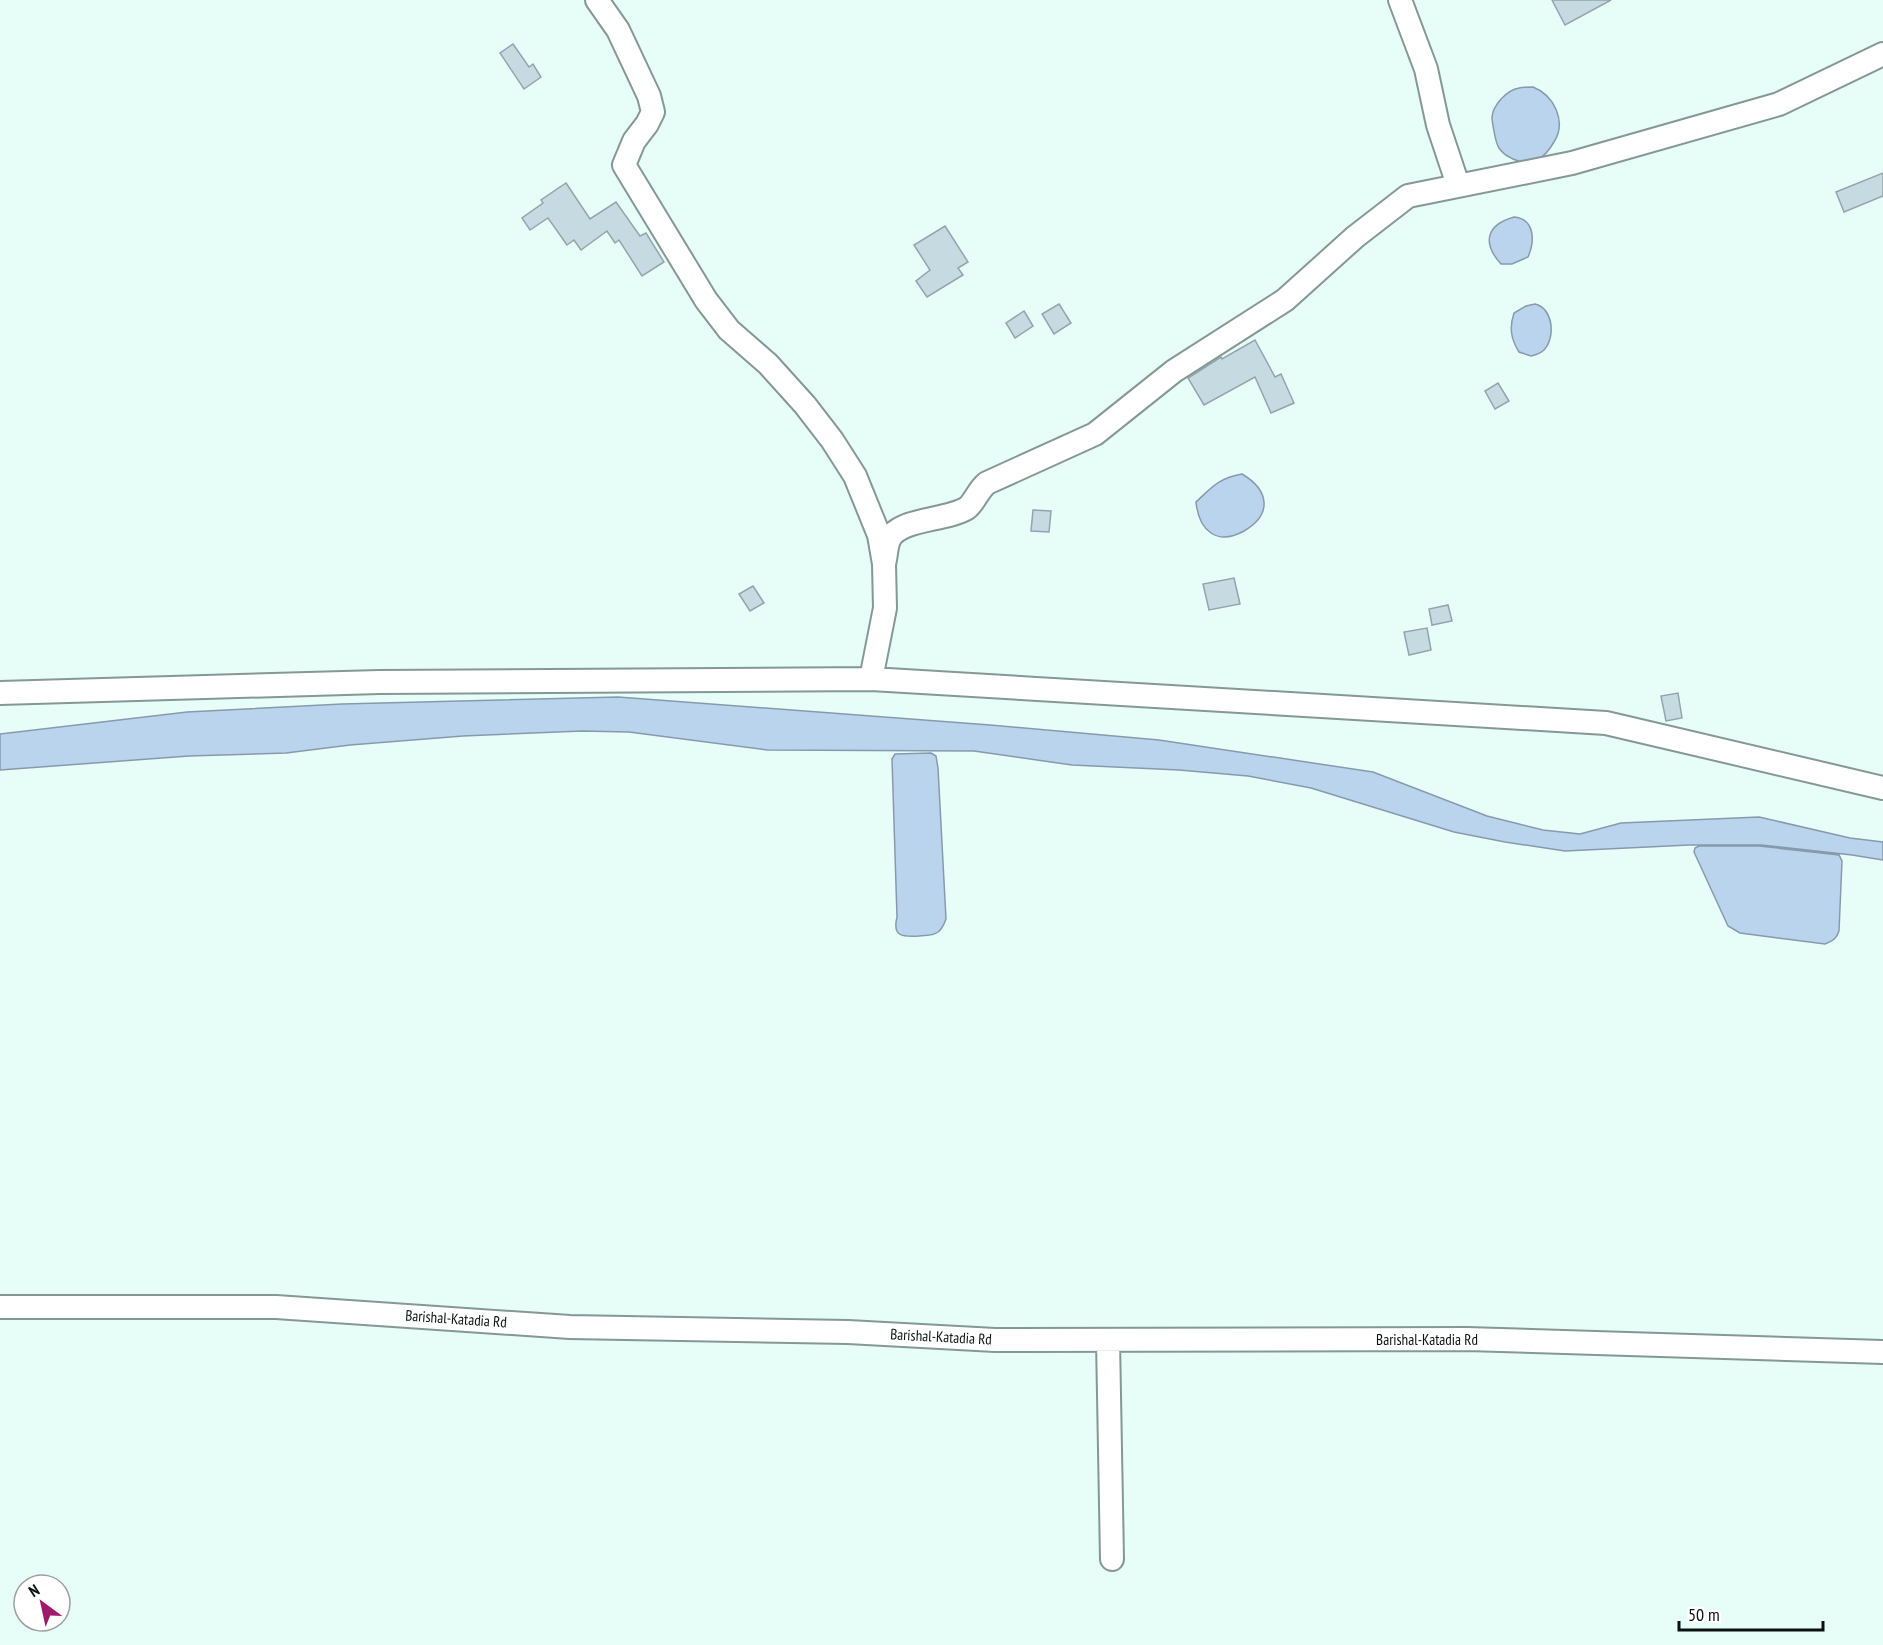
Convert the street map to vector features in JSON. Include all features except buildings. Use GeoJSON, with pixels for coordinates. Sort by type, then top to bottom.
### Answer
{"type":"FeatureCollection","features":[{"type":"Feature","properties":{"kind":"street"},"geometry":{"type":"LineString","coordinates":[[597,0],[618,30],[649,96],[652,112],[647,124],[634,141],[624,165],[706,300],[729,330],[768,364],[805,405],[832,440],[855,476],[879,535],[884,564],[885,608],[871,679]]}},
{"type":"Feature","properties":{"kind":"street"},"geometry":{"type":"LineString","coordinates":[[1400,0],[1426,69],[1438,125],[1458,185]]}},
{"type":"Feature","properties":{"kind":"street"},"geometry":{"type":"LineString","coordinates":[[884,564],[889,540],[894,533],[906,526],[955,514],[969,508],[980,489],[987,483],[1095,434],[1174,371],[1285,300],[1355,237],[1408,196],[1572,163],[1779,104],[1883,54]]}},
{"type":"Feature","properties":{"kind":"street"},"geometry":{"type":"LineString","coordinates":[[0,693],[379,682],[871,679],[1606,723],[1883,788]]}},
{"type":"Feature","properties":{"kind":"street","name":"Barishal-Katadia Rd"},"geometry":{"type":"LineString","coordinates":[[0,1307],[276,1307],[570,1327],[848,1332],[994,1340],[1467,1340],[1883,1352]]}},
{"type":"Feature","properties":{"kind":"street"},"geometry":{"type":"LineString","coordinates":[[1108,1340],[1112,1559]]}},
{"type":"Feature","properties":{"kind":"water"},"geometry":{"type":"Polygon","coordinates":[[[1533,87],[1547,96],[1552,103],[1559,118],[1559,126],[1558,134],[1546,153],[1537,160],[1526,163],[1505,155],[1498,146],[1492,117],[1495,108],[1505,95],[1514,89],[1533,87]]]}},
{"type":"Feature","properties":{"kind":"water"},"geometry":{"type":"Polygon","coordinates":[[[1514,217],[1530,226],[1532,244],[1528,257],[1512,264],[1501,264],[1491,249],[1490,236],[1497,225],[1514,217]]]}},
{"type":"Feature","properties":{"kind":"water"},"geometry":{"type":"Polygon","coordinates":[[[1535,304],[1546,311],[1551,331],[1544,350],[1531,356],[1519,352],[1511,329],[1514,313],[1535,304]]]}},
{"type":"Feature","properties":{"kind":"water"},"geometry":{"type":"Polygon","coordinates":[[[1242,474],[1258,487],[1262,495],[1264,502],[1260,517],[1244,531],[1234,535],[1226,537],[1211,533],[1201,521],[1196,502],[1222,481],[1242,474]]]}},
{"type":"Feature","properties":{"kind":"water"},"geometry":{"type":"Polygon","coordinates":[[[618,697],[1159,740],[1373,772],[1487,816],[1543,830],[1580,834],[1621,823],[1759,817],[1850,838],[1883,842],[1883,860],[1761,845],[1689,845],[1565,851],[1454,832],[1311,788],[1248,776],[1072,765],[974,751],[767,750],[629,732],[582,731],[463,736],[350,745],[286,753],[189,756],[0,770],[0,734],[187,712],[342,704],[618,697]]]}},
{"type":"Feature","properties":{"kind":"water"},"geometry":{"type":"Polygon","coordinates":[[[931,753],[936,756],[938,768],[946,919],[941,929],[934,934],[904,936],[896,929],[892,759],[895,754],[931,753]]]}},
{"type":"Feature","properties":{"kind":"water"},"geometry":{"type":"Polygon","coordinates":[[[1699,846],[1759,846],[1839,855],[1842,861],[1837,936],[1825,944],[1740,933],[1728,926],[1694,852],[1699,846]]]}}]}
